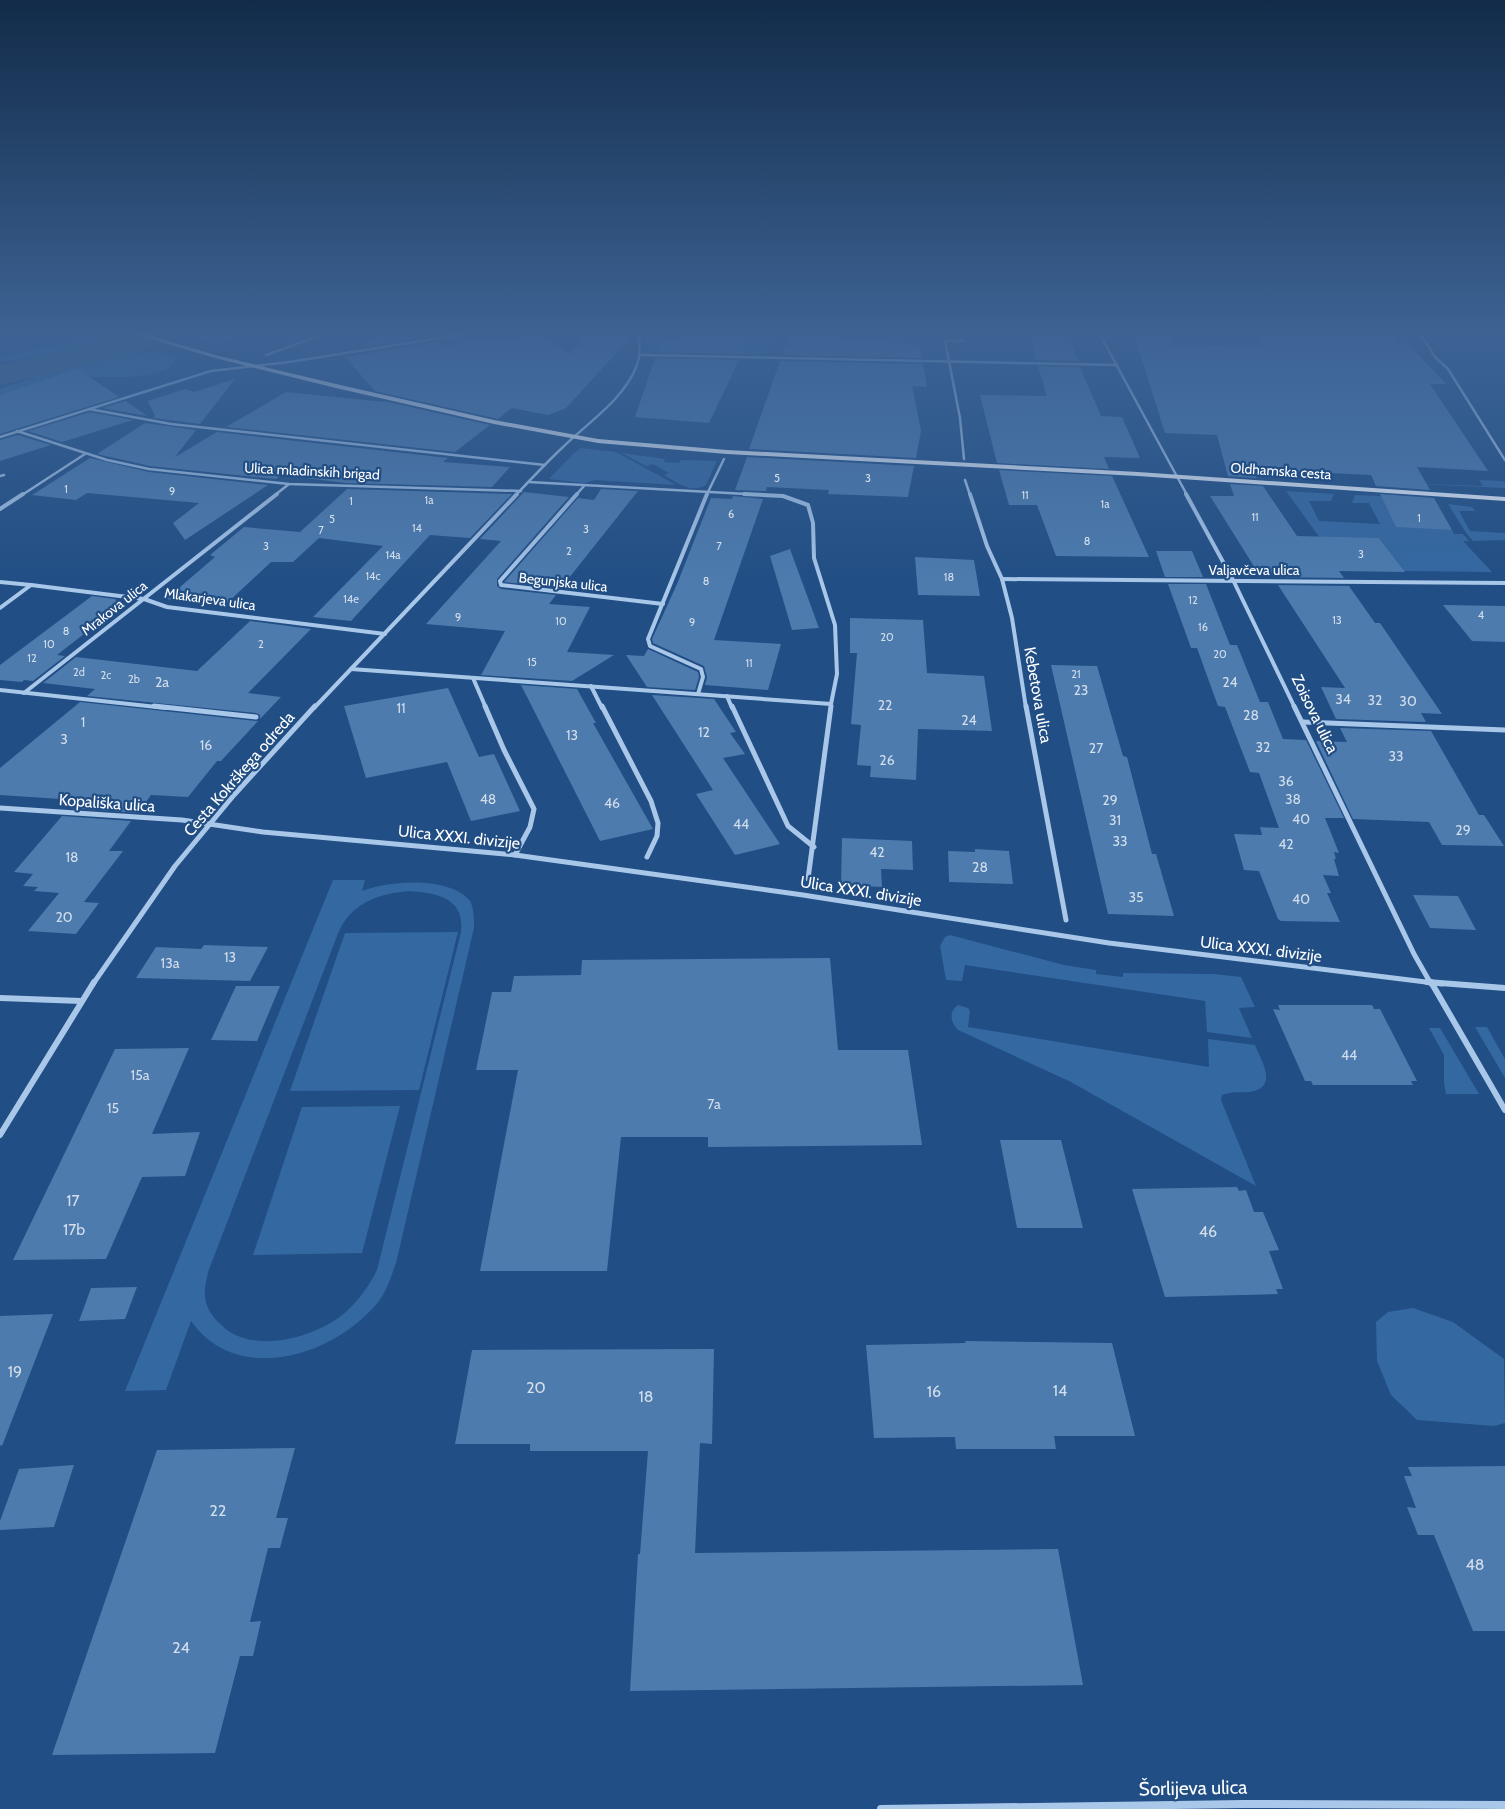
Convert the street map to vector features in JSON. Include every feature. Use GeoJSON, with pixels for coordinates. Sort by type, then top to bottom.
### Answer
{"type":"FeatureCollection","features":[{"type":"Feature","properties":{"kind":"main road","name":"Oldhamska cesta"},"geometry":{"type":"LineString","coordinates":[[467,415],[571,437],[736,453],[1177,476],[1505,499]]}},
{"type":"Feature","properties":{"kind":"street"},"geometry":{"type":"LineString","coordinates":[[0,436],[69,415]]}},
{"type":"Feature","properties":{"kind":"street"},"geometry":{"type":"LineString","coordinates":[[126,415],[180,425],[544,465]]}},
{"type":"Feature","properties":{"kind":"street","name":"Cesta Kokrškega odreda"},"geometry":{"type":"LineString","coordinates":[[0,1135],[81,1001],[175,866],[212,824],[234,795],[351,669],[571,437],[596,415]]}},
{"type":"Feature","properties":{"kind":"street"},"geometry":{"type":"LineString","coordinates":[[959,415],[964,459]]}},
{"type":"Feature","properties":{"kind":"street","name":"Zoisova ulica"},"geometry":{"type":"LineString","coordinates":[[1143,415],[1234,582],[1414,954],[1505,1110]]}},
{"type":"Feature","properties":{"kind":"street"},"geometry":{"type":"LineString","coordinates":[[1477,415],[1505,460]]}},
{"type":"Feature","properties":{"kind":"street","name":"Ulica mladinskih brigad"},"geometry":{"type":"LineString","coordinates":[[17,432],[85,454],[125,465],[149,469],[289,484],[521,491]]}},
{"type":"Feature","properties":{"kind":"street"},"geometry":{"type":"LineString","coordinates":[[0,509],[85,454]]}},
{"type":"Feature","properties":{"kind":"street"},"geometry":{"type":"LineString","coordinates":[[698,694],[703,677],[701,668],[692,662],[664,654],[650,646],[648,639],[708,492],[724,459]]}},
{"type":"Feature","properties":{"kind":"street","name":"Kebetova ulica"},"geometry":{"type":"LineString","coordinates":[[965,480],[987,546],[1002,579],[1012,618],[1019,668],[1066,920]]}},
{"type":"Feature","properties":{"kind":"street"},"geometry":{"type":"LineString","coordinates":[[529,482],[783,496],[808,505],[813,523],[814,558],[835,626],[837,674],[831,704],[814,847],[808,879]]}},
{"type":"Feature","properties":{"kind":"street","name":"Mrakova ulica"},"geometry":{"type":"LineString","coordinates":[[24,693],[289,484]]}},
{"type":"Feature","properties":{"kind":"street","name":"Begunjska ulica"},"geometry":{"type":"LineString","coordinates":[[584,486],[503,578],[500,582],[501,585],[663,604]]}},
{"type":"Feature","properties":{"kind":"street","name":"Valjavčeva ulica"},"geometry":{"type":"LineString","coordinates":[[1002,579],[1505,584]]}},
{"type":"Feature","properties":{"kind":"street","name":"Mlakarjeva ulica"},"geometry":{"type":"LineString","coordinates":[[0,582],[144,599],[167,606],[386,634]]}},
{"type":"Feature","properties":{"kind":"street"},"geometry":{"type":"LineString","coordinates":[[0,608],[32,585]]}},
{"type":"Feature","properties":{"kind":"street"},"geometry":{"type":"LineString","coordinates":[[351,669],[831,704]]}},
{"type":"Feature","properties":{"kind":"street"},"geometry":{"type":"LineString","coordinates":[[473,678],[504,750],[534,809],[530,827],[515,855]]}},
{"type":"Feature","properties":{"kind":"street"},"geometry":{"type":"LineString","coordinates":[[590,686],[651,802],[658,823],[658,836],[647,857]]}},
{"type":"Feature","properties":{"kind":"street"},"geometry":{"type":"LineString","coordinates":[[0,690],[256,717]]}},
{"type":"Feature","properties":{"kind":"street"},"geometry":{"type":"LineString","coordinates":[[726,696],[788,826],[814,847]]}},
{"type":"Feature","properties":{"kind":"street"},"geometry":{"type":"LineString","coordinates":[[1303,722],[1505,730]]}},
{"type":"Feature","properties":{"kind":"street","name":"Kopališka ulica"},"geometry":{"type":"LineString","coordinates":[[0,808],[182,820],[212,824]]}},
{"type":"Feature","properties":{"kind":"street","name":"Ulica XXXI. divizije"},"geometry":{"type":"LineString","coordinates":[[212,824],[264,832],[515,855],[793,893],[1109,943],[1431,983],[1505,988]]}},
{"type":"Feature","properties":{"kind":"street"},"geometry":{"type":"LineString","coordinates":[[0,998],[81,1001]]}},
{"type":"Feature","properties":{"kind":"street","name":"Šorlijeva ulica"},"geometry":{"type":"LineString","coordinates":[[881,1809],[1244,1804],[1505,1805]]}},
{"type":"Feature","properties":{"kind":"shaded area"},"geometry":{"type":"Polygon","coordinates":[[[581,448],[616,452],[676,485],[595,480],[585,483],[549,479],[581,448]]]}},
{"type":"Feature","properties":{"kind":"shaded area"},"geometry":{"type":"Polygon","coordinates":[[[622,453],[665,459],[664,462],[679,463],[681,460],[717,461],[706,485],[690,488],[664,475],[669,473],[653,464],[646,466],[622,453]]]}},
{"type":"Feature","properties":{"kind":"shaded area"},"geometry":{"type":"Polygon","coordinates":[[[1479,480],[1502,481],[1505,483],[1505,488],[1396,483],[1483,486],[1479,480]]]}},
{"type":"Feature","properties":{"kind":"shaded area"},"geometry":{"type":"Polygon","coordinates":[[[1286,491],[1334,494],[1331,501],[1309,501],[1319,521],[1380,524],[1369,503],[1352,503],[1355,495],[1381,496],[1396,526],[1452,530],[1454,534],[1463,534],[1469,541],[1463,541],[1492,572],[1404,571],[1380,539],[1320,538],[1286,491]]]}},
{"type":"Feature","properties":{"kind":"shaded area"},"geometry":{"type":"Polygon","coordinates":[[[1448,504],[1472,507],[1475,511],[1459,511],[1470,531],[1505,533],[1505,540],[1473,541],[1448,504]]]}},
{"type":"Feature","properties":{"kind":"shaded area"},"geometry":{"type":"Polygon","coordinates":[[[333,880],[365,880],[362,891],[387,884],[419,882],[449,887],[461,893],[470,901],[474,928],[396,1263],[387,1288],[379,1301],[360,1321],[338,1336],[317,1347],[294,1355],[271,1358],[249,1357],[227,1351],[208,1339],[191,1321],[166,1390],[125,1391],[333,880]],[[408,891],[377,897],[359,906],[345,921],[339,931],[208,1272],[205,1292],[209,1310],[215,1319],[227,1330],[242,1337],[268,1341],[282,1340],[321,1328],[352,1306],[369,1285],[377,1270],[461,932],[461,920],[458,911],[447,899],[429,893],[408,891]]]}},
{"type":"Feature","properties":{"kind":"shaded area"},"geometry":{"type":"Polygon","coordinates":[[[458,932],[419,1090],[290,1091],[345,933],[458,932]]]}},
{"type":"Feature","properties":{"kind":"shaded area"},"geometry":{"type":"Polygon","coordinates":[[[950,935],[1064,965],[1096,970],[1096,974],[1123,977],[1123,973],[1214,974],[1241,977],[1255,1007],[1239,1008],[1252,1038],[1207,1032],[1205,1001],[965,965],[962,981],[946,980],[940,946],[945,937],[950,935]]]}},
{"type":"Feature","properties":{"kind":"shaded area"},"geometry":{"type":"Polygon","coordinates":[[[958,1005],[968,1008],[970,1011],[968,1027],[1209,1067],[1208,1039],[1255,1045],[1266,1073],[1264,1085],[1258,1090],[1222,1095],[1221,1100],[1256,1186],[1069,1081],[958,1030],[954,1024],[952,1014],[958,1005]]]}},
{"type":"Feature","properties":{"kind":"shaded area"},"geometry":{"type":"Polygon","coordinates":[[[1475,1027],[1487,1027],[1505,1059],[1505,1078],[1475,1027]]]}},
{"type":"Feature","properties":{"kind":"shaded area"},"geometry":{"type":"Polygon","coordinates":[[[1429,1028],[1440,1028],[1479,1094],[1446,1094],[1444,1055],[1429,1028]]]}},
{"type":"Feature","properties":{"kind":"shaded area"},"geometry":{"type":"Polygon","coordinates":[[[400,1106],[362,1253],[253,1255],[302,1107],[400,1106]]]}},
{"type":"Feature","properties":{"kind":"shaded area"},"geometry":{"type":"Polygon","coordinates":[[[1413,1308],[1453,1322],[1504,1359],[1505,1423],[1494,1426],[1417,1420],[1391,1395],[1377,1361],[1376,1322],[1388,1312],[1413,1308]]]}},
{"type":"Feature","properties":{"kind":"building"},"geometry":{"type":"Polygon","coordinates":[[[0,415],[60,415],[0,434],[0,415]]]}},
{"type":"Feature","properties":{"kind":"building"},"geometry":{"type":"Polygon","coordinates":[[[79,415],[108,415],[133,420],[62,442],[28,431],[79,415]]]}},
{"type":"Feature","properties":{"kind":"building"},"geometry":{"type":"Polygon","coordinates":[[[207,415],[200,424],[153,418],[155,416],[207,415]]]}},
{"type":"Feature","properties":{"kind":"building"},"geometry":{"type":"Polygon","coordinates":[[[246,415],[448,415],[490,425],[455,452],[226,427],[246,415]]]}},
{"type":"Feature","properties":{"kind":"building"},"geometry":{"type":"Polygon","coordinates":[[[482,415],[503,415],[498,419],[482,415]]]}},
{"type":"Feature","properties":{"kind":"building"},"geometry":{"type":"Polygon","coordinates":[[[636,415],[713,415],[709,423],[635,417],[636,415]]]}},
{"type":"Feature","properties":{"kind":"building"},"geometry":{"type":"Polygon","coordinates":[[[761,415],[918,415],[921,431],[916,458],[749,449],[761,415]]]}},
{"type":"Feature","properties":{"kind":"building"},"geometry":{"type":"Polygon","coordinates":[[[985,415],[1122,417],[1140,458],[1104,457],[1109,469],[997,463],[985,415]]]}},
{"type":"Feature","properties":{"kind":"building"},"geometry":{"type":"Polygon","coordinates":[[[1159,415],[1451,415],[1488,471],[1417,467],[1430,490],[1376,486],[1371,475],[1251,469],[1257,478],[1228,476],[1217,435],[1165,433],[1159,415]]]}},
{"type":"Feature","properties":{"kind":"building"},"geometry":{"type":"Polygon","coordinates":[[[145,423],[196,430],[175,457],[217,432],[448,458],[443,462],[510,467],[492,487],[346,483],[282,475],[276,479],[150,466],[97,454],[145,423]]]}},
{"type":"Feature","properties":{"kind":"building"},"geometry":{"type":"Polygon","coordinates":[[[18,435],[51,445],[0,461],[0,440],[18,435]]]}},
{"type":"Feature","properties":{"kind":"building"},"geometry":{"type":"Polygon","coordinates":[[[747,457],[914,466],[908,497],[828,494],[829,490],[767,487],[766,491],[735,490],[747,457]]]}},
{"type":"Feature","properties":{"kind":"building"},"geometry":{"type":"Polygon","coordinates":[[[90,458],[149,472],[268,485],[185,540],[173,523],[199,503],[87,493],[76,500],[32,495],[90,458]]]}},
{"type":"Feature","properties":{"kind":"building"},"geometry":{"type":"Polygon","coordinates":[[[999,470],[1112,476],[1149,557],[1056,556],[1037,505],[1009,505],[999,470]]]}},
{"type":"Feature","properties":{"kind":"building"},"geometry":{"type":"Polygon","coordinates":[[[1230,484],[1263,486],[1297,536],[1379,538],[1405,572],[1339,571],[1344,578],[1274,577],[1268,568],[1255,568],[1210,496],[1234,496],[1230,484]]]}},
{"type":"Feature","properties":{"kind":"building"},"geometry":{"type":"Polygon","coordinates":[[[347,489],[512,494],[470,538],[430,535],[351,621],[313,617],[383,546],[319,538],[293,562],[271,562],[225,605],[166,599],[215,557],[210,555],[244,527],[300,532],[347,489]]]}},
{"type":"Feature","properties":{"kind":"building"},"geometry":{"type":"Polygon","coordinates":[[[601,489],[638,491],[561,588],[504,582],[578,498],[594,500],[601,489]]]}},
{"type":"Feature","properties":{"kind":"building"},"geometry":{"type":"Polygon","coordinates":[[[524,492],[569,497],[497,579],[497,586],[501,589],[556,595],[549,604],[590,607],[567,652],[614,655],[572,681],[481,675],[505,631],[426,624],[501,541],[480,539],[524,492]]]}},
{"type":"Feature","properties":{"kind":"building"},"geometry":{"type":"Polygon","coordinates":[[[1380,494],[1434,498],[1452,530],[1396,527],[1380,494]]]}},
{"type":"Feature","properties":{"kind":"building"},"geometry":{"type":"Polygon","coordinates":[[[733,496],[763,499],[714,640],[781,644],[768,690],[705,685],[707,677],[704,666],[653,643],[652,639],[677,584],[711,498],[732,499],[733,496]]]}},
{"type":"Feature","properties":{"kind":"building"},"geometry":{"type":"Polygon","coordinates":[[[790,549],[819,628],[792,630],[770,556],[790,549]]]}},
{"type":"Feature","properties":{"kind":"building"},"geometry":{"type":"Polygon","coordinates":[[[1156,551],[1192,551],[1203,577],[1165,577],[1156,551]]]}},
{"type":"Feature","properties":{"kind":"building"},"geometry":{"type":"Polygon","coordinates":[[[915,557],[974,560],[980,596],[918,595],[915,557]]]}},
{"type":"Feature","properties":{"kind":"building"},"geometry":{"type":"Polygon","coordinates":[[[1168,584],[1206,584],[1230,645],[1237,645],[1260,702],[1268,702],[1283,739],[1306,740],[1344,818],[1325,818],[1339,853],[1334,852],[1339,876],[1323,875],[1331,893],[1327,893],[1340,922],[1281,921],[1278,919],[1259,871],[1244,870],[1234,834],[1262,835],[1260,827],[1279,828],[1259,773],[1250,772],[1225,707],[1218,706],[1197,648],[1191,648],[1168,584]]]}},
{"type":"Feature","properties":{"kind":"building"},"geometry":{"type":"Polygon","coordinates":[[[1278,585],[1349,586],[1375,623],[1380,623],[1442,714],[1421,713],[1426,722],[1336,719],[1321,687],[1345,688],[1278,585]]]}},
{"type":"Feature","properties":{"kind":"building"},"geometry":{"type":"Polygon","coordinates":[[[92,596],[115,599],[120,606],[57,655],[65,656],[33,681],[0,680],[0,665],[92,596]]]}},
{"type":"Feature","properties":{"kind":"building"},"geometry":{"type":"Polygon","coordinates":[[[1443,605],[1505,606],[1505,642],[1472,641],[1443,605]]]}},
{"type":"Feature","properties":{"kind":"building"},"geometry":{"type":"Polygon","coordinates":[[[850,618],[923,620],[927,673],[984,676],[992,731],[918,729],[916,780],[870,777],[871,766],[857,765],[861,725],[851,724],[857,653],[850,653],[850,618]]]}},
{"type":"Feature","properties":{"kind":"building"},"geometry":{"type":"Polygon","coordinates":[[[250,621],[311,629],[248,693],[281,697],[260,719],[260,715],[256,713],[87,696],[95,689],[43,683],[76,657],[197,671],[250,621]]]}},
{"type":"Feature","properties":{"kind":"building"},"geometry":{"type":"Polygon","coordinates":[[[648,649],[698,672],[699,677],[695,690],[647,687],[626,655],[644,656],[648,649]]]}},
{"type":"Feature","properties":{"kind":"building"},"geometry":{"type":"Polygon","coordinates":[[[1051,665],[1097,666],[1123,756],[1127,757],[1152,854],[1156,854],[1174,916],[1108,914],[1051,665]]]}},
{"type":"Feature","properties":{"kind":"building"},"geometry":{"type":"Polygon","coordinates":[[[521,685],[577,689],[596,723],[593,723],[653,829],[600,841],[521,685]]]}},
{"type":"Feature","properties":{"kind":"building"},"geometry":{"type":"Polygon","coordinates":[[[448,688],[479,757],[494,754],[520,811],[471,821],[447,762],[366,778],[344,706],[448,688]]]}},
{"type":"Feature","properties":{"kind":"building"},"geometry":{"type":"Polygon","coordinates":[[[652,695],[714,699],[736,732],[730,733],[745,754],[723,758],[780,844],[735,855],[696,794],[713,790],[652,695]]]}},
{"type":"Feature","properties":{"kind":"building"},"geometry":{"type":"Polygon","coordinates":[[[80,702],[258,721],[221,761],[217,761],[188,797],[151,795],[138,813],[69,808],[76,800],[0,795],[0,768],[80,702]]]}},
{"type":"Feature","properties":{"kind":"building"},"geometry":{"type":"Polygon","coordinates":[[[1340,728],[1431,731],[1479,815],[1484,815],[1504,846],[1442,845],[1429,822],[1353,819],[1316,741],[1347,742],[1340,728]]]}},
{"type":"Feature","properties":{"kind":"building"},"geometry":{"type":"Polygon","coordinates":[[[62,816],[131,821],[109,851],[123,851],[84,902],[99,903],[76,934],[28,931],[59,893],[34,891],[38,887],[23,886],[33,874],[14,872],[62,816]]]}},
{"type":"Feature","properties":{"kind":"building"},"geometry":{"type":"Polygon","coordinates":[[[842,838],[912,841],[913,870],[881,869],[882,887],[841,885],[842,838]]]}},
{"type":"Feature","properties":{"kind":"building"},"geometry":{"type":"Polygon","coordinates":[[[975,849],[1009,851],[1013,884],[949,882],[948,851],[975,852],[975,849]]]}},
{"type":"Feature","properties":{"kind":"building"},"geometry":{"type":"Polygon","coordinates":[[[1413,895],[1458,896],[1476,930],[1430,928],[1413,895]]]}},
{"type":"Feature","properties":{"kind":"building"},"geometry":{"type":"Polygon","coordinates":[[[204,945],[268,947],[250,981],[136,978],[156,947],[201,949],[204,945]]]}},
{"type":"Feature","properties":{"kind":"building"},"geometry":{"type":"Polygon","coordinates":[[[830,958],[838,1050],[908,1050],[922,1145],[708,1147],[708,1137],[621,1137],[607,1271],[480,1271],[518,1070],[476,1070],[492,992],[511,992],[514,976],[581,975],[582,960],[830,958]]]}},
{"type":"Feature","properties":{"kind":"building"},"geometry":{"type":"Polygon","coordinates":[[[236,986],[280,986],[257,1041],[211,1040],[236,986]]]}},
{"type":"Feature","properties":{"kind":"building"},"geometry":{"type":"Polygon","coordinates":[[[1278,1005],[1372,1005],[1374,1009],[1380,1009],[1417,1081],[1411,1081],[1413,1085],[1313,1085],[1311,1081],[1305,1081],[1273,1009],[1280,1010],[1278,1005]]]}},
{"type":"Feature","properties":{"kind":"building"},"geometry":{"type":"Polygon","coordinates":[[[189,1048],[152,1134],[200,1132],[185,1176],[142,1177],[106,1259],[13,1260],[115,1049],[189,1048]]]}},
{"type":"Feature","properties":{"kind":"building"},"geometry":{"type":"Polygon","coordinates":[[[1000,1140],[1061,1140],[1083,1228],[1017,1228],[1000,1140]]]}},
{"type":"Feature","properties":{"kind":"building"},"geometry":{"type":"Polygon","coordinates":[[[1237,1187],[1239,1191],[1246,1190],[1254,1212],[1263,1212],[1279,1250],[1269,1251],[1283,1289],[1276,1289],[1278,1294],[1165,1297],[1132,1189],[1237,1187]]]}},
{"type":"Feature","properties":{"kind":"building"},"geometry":{"type":"Polygon","coordinates":[[[137,1287],[125,1319],[79,1321],[91,1288],[137,1287]]]}},
{"type":"Feature","properties":{"kind":"building"},"geometry":{"type":"Polygon","coordinates":[[[53,1314],[2,1446],[0,1445],[0,1316],[53,1314]]]}},
{"type":"Feature","properties":{"kind":"building"},"geometry":{"type":"Polygon","coordinates":[[[965,1341],[1112,1343],[1135,1436],[1054,1436],[1056,1449],[956,1449],[955,1437],[874,1438],[866,1345],[966,1343],[965,1341]]]}},
{"type":"Feature","properties":{"kind":"building"},"geometry":{"type":"Polygon","coordinates":[[[714,1349],[712,1444],[700,1443],[695,1553],[1058,1549],[1083,1685],[630,1691],[638,1554],[640,1554],[648,1451],[530,1451],[530,1444],[455,1444],[472,1350],[714,1349]]]}},
{"type":"Feature","properties":{"kind":"building"},"geometry":{"type":"Polygon","coordinates":[[[295,1448],[276,1518],[288,1518],[280,1548],[268,1548],[250,1622],[261,1621],[253,1656],[240,1656],[215,1753],[52,1755],[157,1450],[295,1448]]]}},
{"type":"Feature","properties":{"kind":"building"},"geometry":{"type":"Polygon","coordinates":[[[74,1465],[54,1527],[0,1530],[0,1521],[19,1469],[74,1465]]]}},
{"type":"Feature","properties":{"kind":"building"},"geometry":{"type":"Polygon","coordinates":[[[1505,1466],[1505,1631],[1473,1631],[1434,1535],[1418,1535],[1407,1507],[1416,1508],[1404,1476],[1412,1476],[1408,1467],[1505,1466]]]}}]}
